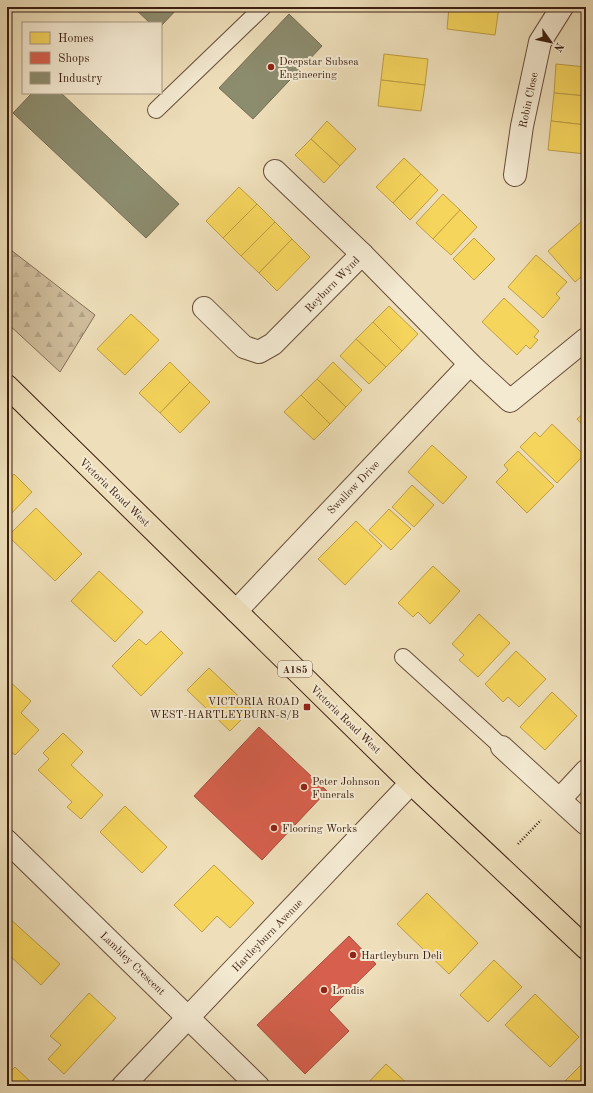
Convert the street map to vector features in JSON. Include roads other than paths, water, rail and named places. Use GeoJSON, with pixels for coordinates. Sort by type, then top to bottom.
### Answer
{"type":"FeatureCollection","features":[{"type":"Feature","properties":{"kind":"main road","name":"Victoria Road West"},"geometry":{"type":"LineString","coordinates":[[7,386],[411,783],[586,948]]}},
{"type":"Feature","properties":{"kind":"street","name":"Robin Close"},"geometry":{"type":"LineString","coordinates":[[515,175],[522,126],[540,42],[562,7]]}},
{"type":"Feature","properties":{"kind":"street"},"geometry":{"type":"LineString","coordinates":[[275,171],[362,254]]}},
{"type":"Feature","properties":{"kind":"street","name":"Reyburn Wynd"},"geometry":{"type":"LineString","coordinates":[[204,308],[244,347],[259,352],[273,344],[362,254],[470,364],[510,401],[586,339]]}},
{"type":"Feature","properties":{"kind":"street","name":"Swallow Drive"},"geometry":{"type":"LineString","coordinates":[[236,611],[470,364]]}},
{"type":"Feature","properties":{"kind":"street"},"geometry":{"type":"LineString","coordinates":[[502,747],[586,824]]}},
{"type":"Feature","properties":{"kind":"street"},"geometry":{"type":"LineString","coordinates":[[560,799],[586,771]]}},
{"type":"Feature","properties":{"kind":"street","name":"Hartleyburn Avenue"},"geometry":{"type":"LineString","coordinates":[[123,1086],[411,783]]}},
{"type":"Feature","properties":{"kind":"street","name":"Lambley Crescent"},"geometry":{"type":"LineString","coordinates":[[7,841],[258,1086]]}},
{"type":"Feature","properties":{"kind":"lane"},"geometry":{"type":"LineString","coordinates":[[156,110],[263,7]]}},
{"type":"Feature","properties":{"kind":"lane"},"geometry":{"type":"LineString","coordinates":[[403,657],[502,747]]}},
{"type":"Feature","properties":{"kind":"place","name":"Deepstar Subsea Engineering"},"geometry":{"type":"Point","coordinates":[271,67]}},
{"type":"Feature","properties":{"kind":"place","name":"VICTORIA ROAD WEST-HARTLEYBURN-S/B"},"geometry":{"type":"Point","coordinates":[307,707]}},
{"type":"Feature","properties":{"kind":"place","name":"Peter Johnson Funerals"},"geometry":{"type":"Point","coordinates":[304,787]}},
{"type":"Feature","properties":{"kind":"place","name":"Flooring Works"},"geometry":{"type":"Point","coordinates":[274,828]}},
{"type":"Feature","properties":{"kind":"place","name":"Hartleyburn Deli"},"geometry":{"type":"Point","coordinates":[353,955]}},
{"type":"Feature","properties":{"kind":"place","name":"Londis"},"geometry":{"type":"Point","coordinates":[324,990]}}]}
